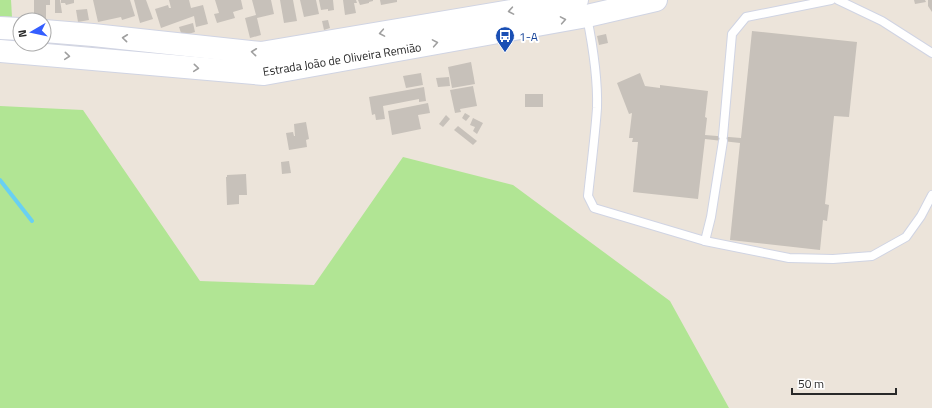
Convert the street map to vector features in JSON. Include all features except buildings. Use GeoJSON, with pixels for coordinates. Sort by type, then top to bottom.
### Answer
{"type":"FeatureCollection","features":[{"type":"Feature","properties":{"kind":"main road","name":"Estrada João de Oliveira Remião"},"geometry":{"type":"LineString","coordinates":[[52,32],[261,53],[582,8],[656,0]]}},
{"type":"Feature","properties":{"kind":"main road","name":"Estrada João de Oliveira Remião"},"geometry":{"type":"LineString","coordinates":[[0,50],[264,74],[582,8]]}},
{"type":"Feature","properties":{"kind":"main road"},"geometry":{"type":"LineString","coordinates":[[0,28],[12,29]]}},
{"type":"Feature","properties":{"kind":"lane"},"geometry":{"type":"LineString","coordinates":[[705,241],[712,217],[723,139],[732,34],[746,17],[831,0]]}},
{"type":"Feature","properties":{"kind":"lane"},"geometry":{"type":"LineString","coordinates":[[838,0],[882,21],[932,53]]}},
{"type":"Feature","properties":{"kind":"lane"},"geometry":{"type":"LineString","coordinates":[[582,8],[594,50],[597,107],[588,196],[594,208],[705,241],[789,258],[833,258],[872,256],[906,237],[921,216],[932,196]]}},
{"type":"Feature","properties":{"kind":"green space"},"geometry":{"type":"Polygon","coordinates":[[[0,0],[11,0],[12,17],[0,16],[0,0]]]}},
{"type":"Feature","properties":{"kind":"green space"},"geometry":{"type":"Polygon","coordinates":[[[0,106],[83,110],[200,281],[314,285],[403,157],[513,185],[670,301],[729,408],[0,408],[0,106]]]}},
{"type":"Feature","properties":{"kind":"waterway"},"geometry":{"type":"LineString","coordinates":[[0,180],[32,221]]}},
{"type":"Feature","properties":{"kind":"place","name":"1-A"},"geometry":{"type":"Point","coordinates":[505,53]}}]}
